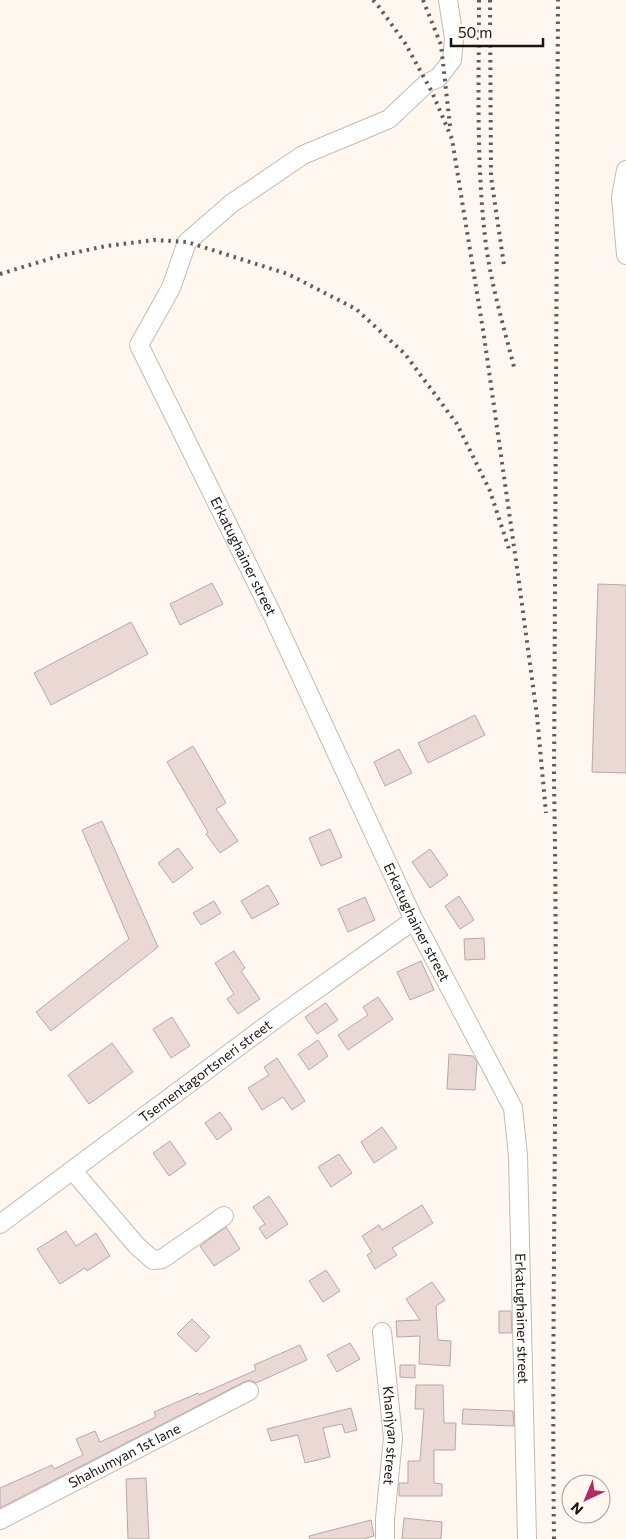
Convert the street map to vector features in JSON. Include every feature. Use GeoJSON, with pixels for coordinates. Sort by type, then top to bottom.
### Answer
{"type":"FeatureCollection","features":[{"type":"Feature","properties":{"kind":"street","name":"Erkatughainer street"},"geometry":{"type":"LineString","coordinates":[[448,0],[454,39],[452,60],[438,78],[423,87],[389,119],[303,155],[232,203],[187,242],[171,288],[139,345],[273,616],[414,920],[513,1108],[518,1156],[528,1539]]}},
{"type":"Feature","properties":{"kind":"street"},"geometry":{"type":"LineString","coordinates":[[626,170],[622,196],[626,255]]}},
{"type":"Feature","properties":{"kind":"street","name":"Tsementagortsneri street"},"geometry":{"type":"LineString","coordinates":[[0,1224],[285,1012],[414,920]]}},
{"type":"Feature","properties":{"kind":"street"},"geometry":{"type":"LineString","coordinates":[[73,1171],[148,1258],[153,1260],[162,1259],[224,1216]]}},
{"type":"Feature","properties":{"kind":"street","name":"Khanjyan street"},"geometry":{"type":"LineString","coordinates":[[382,1332],[393,1438],[385,1518],[385,1539]]}},
{"type":"Feature","properties":{"kind":"street","name":"Shahumyan 1st lane"},"geometry":{"type":"LineString","coordinates":[[0,1520],[249,1391]]}},
{"type":"Feature","properties":{"kind":"building"},"geometry":{"type":"Polygon","coordinates":[[[212,583],[223,604],[180,625],[170,604],[212,583]]]}},
{"type":"Feature","properties":{"kind":"building"},"geometry":{"type":"Polygon","coordinates":[[[598,584],[626,585],[626,773],[592,772],[598,584]]]}},
{"type":"Feature","properties":{"kind":"building"},"geometry":{"type":"Polygon","coordinates":[[[131,622],[148,654],[51,705],[34,673],[131,622]]]}},
{"type":"Feature","properties":{"kind":"building"},"geometry":{"type":"Polygon","coordinates":[[[475,715],[485,735],[428,763],[418,743],[475,715]]]}},
{"type":"Feature","properties":{"kind":"building"},"geometry":{"type":"Polygon","coordinates":[[[193,746],[226,803],[216,809],[238,841],[220,853],[206,834],[208,832],[167,762],[193,746]]]}},
{"type":"Feature","properties":{"kind":"building"},"geometry":{"type":"Polygon","coordinates":[[[399,749],[412,773],[385,786],[374,762],[399,749]]]}},
{"type":"Feature","properties":{"kind":"building"},"geometry":{"type":"Polygon","coordinates":[[[102,821],[158,947],[51,1031],[36,1012],[129,939],[82,830],[102,821]]]}},
{"type":"Feature","properties":{"kind":"building"},"geometry":{"type":"Polygon","coordinates":[[[330,829],[342,857],[321,866],[309,838],[330,829]]]}},
{"type":"Feature","properties":{"kind":"building"},"geometry":{"type":"Polygon","coordinates":[[[178,848],[193,868],[173,883],[158,863],[178,848]]]}},
{"type":"Feature","properties":{"kind":"building"},"geometry":{"type":"Polygon","coordinates":[[[430,849],[448,875],[430,888],[412,862],[430,849]]]}},
{"type":"Feature","properties":{"kind":"building"},"geometry":{"type":"Polygon","coordinates":[[[268,885],[279,904],[252,919],[241,901],[268,885]]]}},
{"type":"Feature","properties":{"kind":"building"},"geometry":{"type":"Polygon","coordinates":[[[459,896],[474,920],[460,929],[445,906],[459,896]]]}},
{"type":"Feature","properties":{"kind":"building"},"geometry":{"type":"Polygon","coordinates":[[[365,897],[375,920],[348,932],[338,909],[365,897]]]}},
{"type":"Feature","properties":{"kind":"building"},"geometry":{"type":"Polygon","coordinates":[[[214,901],[221,913],[201,925],[193,913],[214,901]]]}},
{"type":"Feature","properties":{"kind":"building"},"geometry":{"type":"Polygon","coordinates":[[[484,938],[485,959],[465,960],[464,939],[484,938]]]}},
{"type":"Feature","properties":{"kind":"building"},"geometry":{"type":"Polygon","coordinates":[[[234,951],[245,968],[241,971],[260,999],[238,1014],[227,999],[234,994],[215,963],[234,951]]]}},
{"type":"Feature","properties":{"kind":"building"},"geometry":{"type":"Polygon","coordinates":[[[421,961],[434,990],[410,1000],[397,972],[421,961]]]}},
{"type":"Feature","properties":{"kind":"building"},"geometry":{"type":"Polygon","coordinates":[[[378,997],[393,1019],[348,1050],[338,1035],[368,1015],[363,1007],[378,997]]]}},
{"type":"Feature","properties":{"kind":"building"},"geometry":{"type":"Polygon","coordinates":[[[326,1003],[338,1020],[317,1034],[305,1017],[326,1003]]]}},
{"type":"Feature","properties":{"kind":"building"},"geometry":{"type":"Polygon","coordinates":[[[172,1017],[190,1046],[171,1058],[153,1029],[172,1017]]]}},
{"type":"Feature","properties":{"kind":"building"},"geometry":{"type":"Polygon","coordinates":[[[318,1040],[328,1056],[309,1070],[298,1054],[318,1040]]]}},
{"type":"Feature","properties":{"kind":"building"},"geometry":{"type":"Polygon","coordinates":[[[112,1043],[133,1072],[89,1104],[68,1075],[112,1043]]]}},
{"type":"Feature","properties":{"kind":"building"},"geometry":{"type":"Polygon","coordinates":[[[449,1054],[473,1056],[477,1062],[475,1090],[447,1089],[449,1054]]]}},
{"type":"Feature","properties":{"kind":"building"},"geometry":{"type":"Polygon","coordinates":[[[277,1058],[305,1101],[292,1110],[283,1097],[262,1110],[248,1088],[269,1075],[264,1067],[277,1058]]]}},
{"type":"Feature","properties":{"kind":"building"},"geometry":{"type":"Polygon","coordinates":[[[220,1112],[232,1129],[217,1140],[205,1123],[220,1112]]]}},
{"type":"Feature","properties":{"kind":"building"},"geometry":{"type":"Polygon","coordinates":[[[382,1127],[397,1148],[374,1163],[361,1142],[382,1127]]]}},
{"type":"Feature","properties":{"kind":"building"},"geometry":{"type":"Polygon","coordinates":[[[170,1141],[186,1164],[169,1176],[153,1153],[170,1141]]]}},
{"type":"Feature","properties":{"kind":"building"},"geometry":{"type":"Polygon","coordinates":[[[339,1154],[352,1173],[331,1187],[318,1167],[339,1154]]]}},
{"type":"Feature","properties":{"kind":"building"},"geometry":{"type":"Polygon","coordinates":[[[269,1196],[288,1224],[266,1239],[259,1228],[265,1224],[253,1207],[269,1196]]]}},
{"type":"Feature","properties":{"kind":"building"},"geometry":{"type":"Polygon","coordinates":[[[422,1205],[433,1223],[392,1248],[397,1255],[375,1269],[367,1255],[372,1252],[362,1236],[379,1225],[382,1230],[422,1205]]]}},
{"type":"Feature","properties":{"kind":"building"},"geometry":{"type":"Polygon","coordinates":[[[226,1227],[240,1249],[214,1266],[200,1246],[226,1227]]]}},
{"type":"Feature","properties":{"kind":"building"},"geometry":{"type":"Polygon","coordinates":[[[66,1231],[76,1246],[96,1233],[110,1256],[87,1271],[85,1268],[60,1284],[37,1249],[66,1231]]]}},
{"type":"Feature","properties":{"kind":"building"},"geometry":{"type":"Polygon","coordinates":[[[326,1270],[340,1291],[323,1302],[309,1281],[326,1270]]]}},
{"type":"Feature","properties":{"kind":"building"},"geometry":{"type":"Polygon","coordinates":[[[432,1282],[445,1300],[436,1306],[438,1340],[451,1341],[450,1366],[419,1364],[420,1336],[397,1337],[396,1321],[420,1320],[406,1299],[432,1282]]]}},
{"type":"Feature","properties":{"kind":"building"},"geometry":{"type":"Polygon","coordinates":[[[499,1311],[511,1311],[512,1333],[499,1333],[499,1311]]]}},
{"type":"Feature","properties":{"kind":"building"},"geometry":{"type":"Polygon","coordinates":[[[192,1319],[210,1337],[196,1352],[177,1334],[192,1319]]]}},
{"type":"Feature","properties":{"kind":"building"},"geometry":{"type":"Polygon","coordinates":[[[350,1343],[360,1359],[337,1372],[327,1355],[350,1343]]]}},
{"type":"Feature","properties":{"kind":"building"},"geometry":{"type":"Polygon","coordinates":[[[300,1345],[307,1360],[256,1383],[250,1380],[244,1382],[0,1508],[0,1488],[52,1465],[54,1469],[83,1455],[76,1439],[95,1431],[100,1442],[156,1417],[154,1412],[256,1370],[254,1365],[300,1345]]]}},
{"type":"Feature","properties":{"kind":"building"},"geometry":{"type":"Polygon","coordinates":[[[400,1365],[415,1365],[415,1378],[400,1377],[400,1365]]]}},
{"type":"Feature","properties":{"kind":"building"},"geometry":{"type":"Polygon","coordinates":[[[416,1385],[443,1385],[444,1423],[456,1423],[455,1450],[434,1450],[434,1483],[442,1484],[442,1496],[399,1496],[399,1483],[408,1483],[408,1461],[420,1461],[424,1409],[415,1409],[416,1385]]]}},
{"type":"Feature","properties":{"kind":"building"},"geometry":{"type":"Polygon","coordinates":[[[351,1408],[357,1430],[345,1433],[342,1424],[323,1428],[330,1457],[305,1463],[298,1435],[271,1441],[267,1429],[351,1408]]]}},
{"type":"Feature","properties":{"kind":"building"},"geometry":{"type":"Polygon","coordinates":[[[463,1409],[513,1411],[514,1426],[462,1424],[463,1409]]]}},
{"type":"Feature","properties":{"kind":"building"},"geometry":{"type":"Polygon","coordinates":[[[146,1478],[149,1539],[128,1539],[126,1479],[146,1478]]]}},
{"type":"Feature","properties":{"kind":"building"},"geometry":{"type":"Polygon","coordinates":[[[404,1518],[442,1522],[441,1539],[402,1539],[404,1518]]]}},
{"type":"Feature","properties":{"kind":"building"},"geometry":{"type":"Polygon","coordinates":[[[371,1520],[374,1536],[363,1539],[310,1539],[309,1536],[371,1520]]]}},
{"type":"Feature","properties":{"kind":"railway"},"geometry":{"type":"LineString","coordinates":[[373,0],[405,43],[432,92],[452,139],[484,336],[518,575],[537,716],[546,813]]}},
{"type":"Feature","properties":{"kind":"railway"},"geometry":{"type":"LineString","coordinates":[[423,0],[441,45],[450,126]]}},
{"type":"Feature","properties":{"kind":"railway"},"geometry":{"type":"LineString","coordinates":[[479,0],[479,119],[482,207],[490,270],[514,367]]}},
{"type":"Feature","properties":{"kind":"railway"},"geometry":{"type":"LineString","coordinates":[[490,0],[491,177],[504,265]]}},
{"type":"Feature","properties":{"kind":"railway"},"geometry":{"type":"LineString","coordinates":[[554,1539],[553,1350],[556,971],[554,782],[558,0]]}},
{"type":"Feature","properties":{"kind":"railway"},"geometry":{"type":"LineString","coordinates":[[0,274],[59,256],[106,246],[154,240],[187,242],[288,274],[356,309],[405,354],[457,424],[490,491],[509,549]]}}]}
